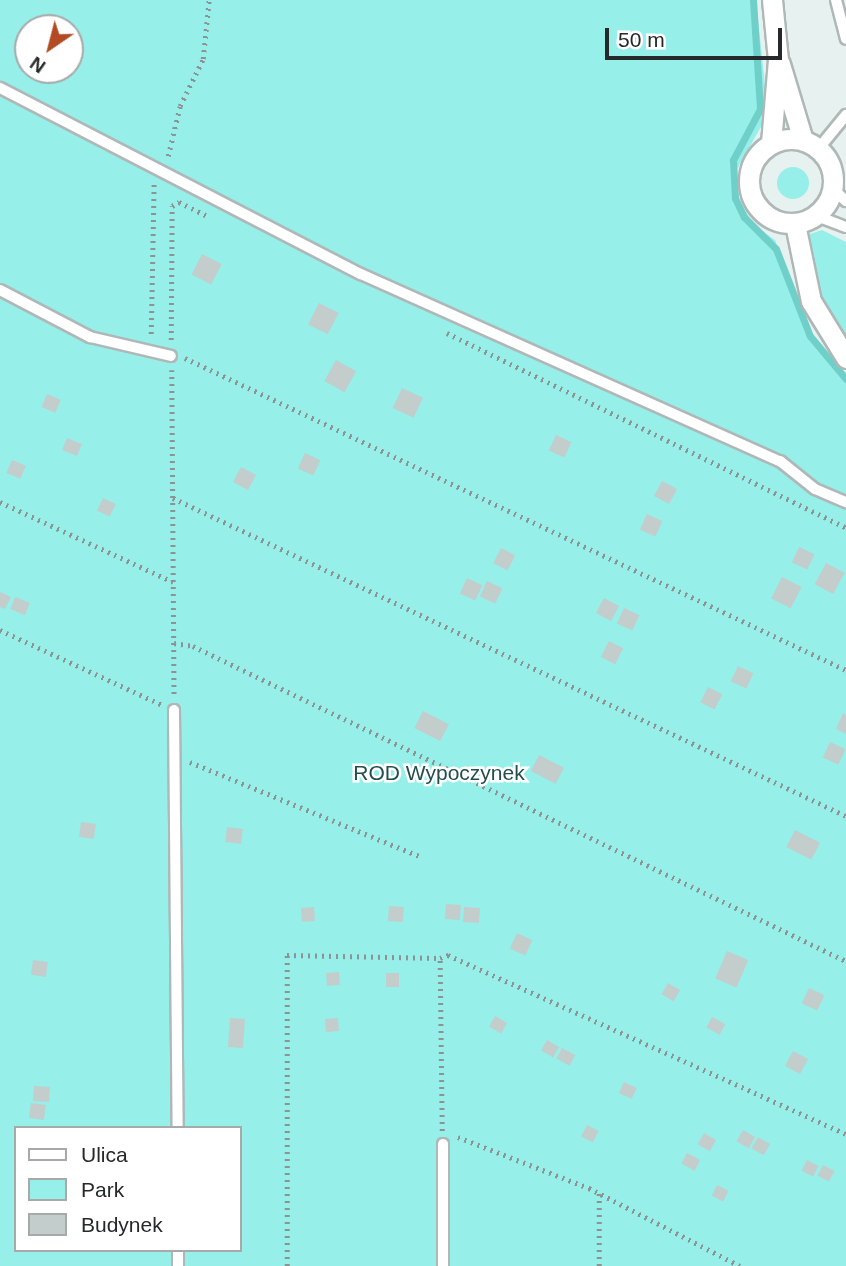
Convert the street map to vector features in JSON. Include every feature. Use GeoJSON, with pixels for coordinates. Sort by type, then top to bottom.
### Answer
{"type":"FeatureCollection","features":[{"type":"Feature","properties":{"kind":"street"},"geometry":{"type":"LineString","coordinates":[[772,0],[778,60],[771,143],[753,164],[750,193],[775,221],[795,224],[817,216],[840,182],[811,144],[778,60]]}},
{"type":"Feature","properties":{"kind":"street"},"geometry":{"type":"LineString","coordinates":[[771,143],[811,144]]}},
{"type":"Feature","properties":{"kind":"street"},"geometry":{"type":"LineString","coordinates":[[795,224],[811,301],[846,358]]}},
{"type":"Feature","properties":{"kind":"lane"},"geometry":{"type":"LineString","coordinates":[[836,0],[846,39]]}},
{"type":"Feature","properties":{"kind":"lane"},"geometry":{"type":"LineString","coordinates":[[0,88],[361,274],[780,461],[815,489],[846,502]]}},
{"type":"Feature","properties":{"kind":"lane"},"geometry":{"type":"LineString","coordinates":[[811,144],[846,115]]}},
{"type":"Feature","properties":{"kind":"lane"},"geometry":{"type":"LineString","coordinates":[[817,216],[846,227]]}},
{"type":"Feature","properties":{"kind":"lane"},"geometry":{"type":"LineString","coordinates":[[0,290],[90,337],[171,356]]}},
{"type":"Feature","properties":{"kind":"lane"},"geometry":{"type":"LineString","coordinates":[[174,710],[178,1126]]}},
{"type":"Feature","properties":{"kind":"lane"},"geometry":{"type":"LineString","coordinates":[[443,1144],[443,1266]]}},
{"type":"Feature","properties":{"kind":"path"},"geometry":{"type":"LineString","coordinates":[[150,352],[153,185],[202,59],[209,0]]}},
{"type":"Feature","properties":{"kind":"path"},"geometry":{"type":"LineString","coordinates":[[0,630],[174,710],[172,206],[179,202],[216,220]]}},
{"type":"Feature","properties":{"kind":"path"},"geometry":{"type":"LineString","coordinates":[[438,329],[846,528]]}},
{"type":"Feature","properties":{"kind":"path"},"geometry":{"type":"LineString","coordinates":[[171,356],[190,359],[846,670]]}},
{"type":"Feature","properties":{"kind":"path"},"geometry":{"type":"LineString","coordinates":[[173,498],[846,816]]}},
{"type":"Feature","properties":{"kind":"path"},"geometry":{"type":"LineString","coordinates":[[0,502],[173,582]]}},
{"type":"Feature","properties":{"kind":"path"},"geometry":{"type":"LineString","coordinates":[[174,643],[192,646],[846,961]]}},
{"type":"Feature","properties":{"kind":"path"},"geometry":{"type":"LineString","coordinates":[[175,761],[192,762],[419,856]]}},
{"type":"Feature","properties":{"kind":"path"},"geometry":{"type":"LineString","coordinates":[[287,1266],[287,955],[440,958],[449,954],[846,1134]]}},
{"type":"Feature","properties":{"kind":"path"},"geometry":{"type":"LineString","coordinates":[[440,958],[443,1144],[458,1137],[599,1193],[740,1266]]}},
{"type":"Feature","properties":{"kind":"path"},"geometry":{"type":"LineString","coordinates":[[599,1193],[599,1266]]}},
{"type":"Feature","properties":{"kind":"green space","name":"ROD Wypoczynek"},"geometry":{"type":"Polygon","coordinates":[[[0,0],[756,0],[765,85],[762,125],[736,171],[739,200],[754,225],[775,240],[815,343],[846,374],[846,1266],[0,1266],[0,0]]]}},
{"type":"Feature","properties":{"kind":"green space"},"geometry":{"type":"Polygon","coordinates":[[[793,167],[804,172],[809,183],[804,194],[793,199],[782,194],[777,183],[782,172],[793,167]]]}},
{"type":"Feature","properties":{"kind":"green space"},"geometry":{"type":"Polygon","coordinates":[[[822,230],[846,242],[846,344],[816,292],[809,261],[810,234],[822,230]]]}},
{"type":"Feature","properties":{"kind":"building"},"geometry":{"type":"Polygon","coordinates":[[[202,254],[222,264],[211,284],[192,274],[202,254]]]}},
{"type":"Feature","properties":{"kind":"building"},"geometry":{"type":"Polygon","coordinates":[[[319,303],[339,313],[328,334],[308,324],[319,303]]]}},
{"type":"Feature","properties":{"kind":"building"},"geometry":{"type":"Polygon","coordinates":[[[336,360],[356,371],[344,392],[324,381],[336,360]]]}},
{"type":"Feature","properties":{"kind":"building"},"geometry":{"type":"Polygon","coordinates":[[[402,388],[423,398],[414,418],[393,408],[402,388]]]}},
{"type":"Feature","properties":{"kind":"building"},"geometry":{"type":"Polygon","coordinates":[[[47,394],[61,400],[55,413],[42,407],[47,394]]]}},
{"type":"Feature","properties":{"kind":"building"},"geometry":{"type":"Polygon","coordinates":[[[556,435],[571,442],[564,458],[549,450],[556,435]]]}},
{"type":"Feature","properties":{"kind":"building"},"geometry":{"type":"Polygon","coordinates":[[[67,438],[82,444],[77,456],[62,450],[67,438]]]}},
{"type":"Feature","properties":{"kind":"building"},"geometry":{"type":"Polygon","coordinates":[[[305,453],[320,460],[313,476],[298,468],[305,453]]]}},
{"type":"Feature","properties":{"kind":"building"},"geometry":{"type":"Polygon","coordinates":[[[12,460],[26,466],[20,479],[7,473],[12,460]]]}},
{"type":"Feature","properties":{"kind":"building"},"geometry":{"type":"Polygon","coordinates":[[[241,467],[256,475],[248,490],[233,482],[241,467]]]}},
{"type":"Feature","properties":{"kind":"building"},"geometry":{"type":"Polygon","coordinates":[[[662,481],[677,489],[669,504],[654,496],[662,481]]]}},
{"type":"Feature","properties":{"kind":"building"},"geometry":{"type":"Polygon","coordinates":[[[103,498],[116,504],[110,517],[97,511],[103,498]]]}},
{"type":"Feature","properties":{"kind":"building"},"geometry":{"type":"Polygon","coordinates":[[[647,514],[662,521],[655,537],[640,529],[647,514]]]}},
{"type":"Feature","properties":{"kind":"building"},"geometry":{"type":"Polygon","coordinates":[[[799,547],[814,554],[807,570],[792,562],[799,547]]]}},
{"type":"Feature","properties":{"kind":"building"},"geometry":{"type":"Polygon","coordinates":[[[501,548],[515,555],[508,570],[493,563],[501,548]]]}},
{"type":"Feature","properties":{"kind":"building"},"geometry":{"type":"Polygon","coordinates":[[[826,563],[845,573],[833,594],[815,584],[826,563]]]}},
{"type":"Feature","properties":{"kind":"building"},"geometry":{"type":"Polygon","coordinates":[[[782,577],[802,587],[791,608],[771,598],[782,577]]]}},
{"type":"Feature","properties":{"kind":"building"},"geometry":{"type":"Polygon","coordinates":[[[467,578],[482,585],[475,601],[460,593],[467,578]]]}},
{"type":"Feature","properties":{"kind":"building"},"geometry":{"type":"Polygon","coordinates":[[[487,581],[502,588],[495,604],[480,596],[487,581]]]}},
{"type":"Feature","properties":{"kind":"building"},"geometry":{"type":"Polygon","coordinates":[[[0,592],[11,597],[5,609],[0,607],[0,592]]]}},
{"type":"Feature","properties":{"kind":"building"},"geometry":{"type":"Polygon","coordinates":[[[15,597],[30,603],[25,615],[10,609],[15,597]]]}},
{"type":"Feature","properties":{"kind":"building"},"geometry":{"type":"Polygon","coordinates":[[[604,598],[619,606],[611,621],[596,613],[604,598]]]}},
{"type":"Feature","properties":{"kind":"building"},"geometry":{"type":"Polygon","coordinates":[[[624,608],[639,615],[632,631],[617,623],[624,608]]]}},
{"type":"Feature","properties":{"kind":"building"},"geometry":{"type":"Polygon","coordinates":[[[609,641],[623,648],[615,664],[601,657],[609,641]]]}},
{"type":"Feature","properties":{"kind":"building"},"geometry":{"type":"Polygon","coordinates":[[[738,666],[753,673],[746,689],[731,681],[738,666]]]}},
{"type":"Feature","properties":{"kind":"building"},"geometry":{"type":"Polygon","coordinates":[[[708,687],[722,694],[715,709],[700,702],[708,687]]]}},
{"type":"Feature","properties":{"kind":"building"},"geometry":{"type":"Polygon","coordinates":[[[423,711],[449,724],[440,741],[414,728],[423,711]]]}},
{"type":"Feature","properties":{"kind":"building"},"geometry":{"type":"Polygon","coordinates":[[[843,713],[846,715],[846,734],[836,729],[843,713]]]}},
{"type":"Feature","properties":{"kind":"building"},"geometry":{"type":"Polygon","coordinates":[[[830,742],[845,749],[838,765],[823,757],[830,742]]]}},
{"type":"Feature","properties":{"kind":"building"},"geometry":{"type":"Polygon","coordinates":[[[539,755],[564,768],[556,784],[531,771],[539,755]]]}},
{"type":"Feature","properties":{"kind":"building"},"geometry":{"type":"Polygon","coordinates":[[[81,822],[96,824],[94,839],[79,837],[81,822]]]}},
{"type":"Feature","properties":{"kind":"building"},"geometry":{"type":"Polygon","coordinates":[[[227,827],[243,829],[241,844],[225,842],[227,827]]]}},
{"type":"Feature","properties":{"kind":"building"},"geometry":{"type":"Polygon","coordinates":[[[795,830],[820,843],[811,860],[786,847],[795,830]]]}},
{"type":"Feature","properties":{"kind":"building"},"geometry":{"type":"Polygon","coordinates":[[[446,904],[461,905],[460,920],[445,919],[446,904]]]}},
{"type":"Feature","properties":{"kind":"building"},"geometry":{"type":"Polygon","coordinates":[[[389,906],[404,907],[403,922],[388,921],[389,906]]]}},
{"type":"Feature","properties":{"kind":"building"},"geometry":{"type":"Polygon","coordinates":[[[314,907],[315,921],[302,922],[301,908],[314,907]]]}},
{"type":"Feature","properties":{"kind":"building"},"geometry":{"type":"Polygon","coordinates":[[[464,907],[480,908],[479,923],[463,922],[464,907]]]}},
{"type":"Feature","properties":{"kind":"building"},"geometry":{"type":"Polygon","coordinates":[[[517,933],[532,940],[525,956],[510,948],[517,933]]]}},
{"type":"Feature","properties":{"kind":"building"},"geometry":{"type":"Polygon","coordinates":[[[727,951],[748,960],[736,988],[715,979],[727,951]]]}},
{"type":"Feature","properties":{"kind":"building"},"geometry":{"type":"Polygon","coordinates":[[[33,960],[48,962],[46,977],[31,975],[33,960]]]}},
{"type":"Feature","properties":{"kind":"building"},"geometry":{"type":"Polygon","coordinates":[[[339,972],[340,985],[327,986],[326,973],[339,972]]]}},
{"type":"Feature","properties":{"kind":"building"},"geometry":{"type":"Polygon","coordinates":[[[386,973],[399,973],[399,987],[386,987],[386,973]]]}},
{"type":"Feature","properties":{"kind":"building"},"geometry":{"type":"Polygon","coordinates":[[[668,983],[680,990],[674,1001],[662,994],[668,983]]]}},
{"type":"Feature","properties":{"kind":"building"},"geometry":{"type":"Polygon","coordinates":[[[809,988],[824,995],[817,1011],[802,1003],[809,988]]]}},
{"type":"Feature","properties":{"kind":"building"},"geometry":{"type":"Polygon","coordinates":[[[495,1016],[507,1023],[501,1033],[489,1026],[495,1016]]]}},
{"type":"Feature","properties":{"kind":"building"},"geometry":{"type":"Polygon","coordinates":[[[712,1017],[725,1024],[720,1035],[706,1028],[712,1017]]]}},
{"type":"Feature","properties":{"kind":"building"},"geometry":{"type":"Polygon","coordinates":[[[230,1018],[245,1019],[243,1048],[228,1047],[230,1018]]]}},
{"type":"Feature","properties":{"kind":"building"},"geometry":{"type":"Polygon","coordinates":[[[338,1018],[339,1031],[326,1032],[325,1019],[338,1018]]]}},
{"type":"Feature","properties":{"kind":"building"},"geometry":{"type":"Polygon","coordinates":[[[547,1040],[559,1047],[553,1057],[541,1050],[547,1040]]]}},
{"type":"Feature","properties":{"kind":"building"},"geometry":{"type":"Polygon","coordinates":[[[562,1048],[575,1055],[570,1066],[556,1059],[562,1048]]]}},
{"type":"Feature","properties":{"kind":"building"},"geometry":{"type":"Polygon","coordinates":[[[793,1051],[808,1059],[800,1074],[785,1066],[793,1051]]]}},
{"type":"Feature","properties":{"kind":"building"},"geometry":{"type":"Polygon","coordinates":[[[624,1082],[637,1088],[632,1099],[619,1093],[624,1082]]]}},
{"type":"Feature","properties":{"kind":"building"},"geometry":{"type":"Polygon","coordinates":[[[34,1086],[50,1087],[49,1102],[33,1101],[34,1086]]]}},
{"type":"Feature","properties":{"kind":"building"},"geometry":{"type":"Polygon","coordinates":[[[31,1103],[46,1105],[44,1120],[29,1118],[31,1103]]]}},
{"type":"Feature","properties":{"kind":"building"},"geometry":{"type":"Polygon","coordinates":[[[587,1125],[599,1131],[593,1142],[581,1137],[587,1125]]]}},
{"type":"Feature","properties":{"kind":"building"},"geometry":{"type":"Polygon","coordinates":[[[743,1130],[755,1137],[749,1148],[736,1141],[743,1130]]]}},
{"type":"Feature","properties":{"kind":"building"},"geometry":{"type":"Polygon","coordinates":[[[704,1133],[716,1140],[710,1151],[698,1144],[704,1133]]]}},
{"type":"Feature","properties":{"kind":"building"},"geometry":{"type":"Polygon","coordinates":[[[758,1137],[770,1144],[764,1155],[752,1148],[758,1137]]]}},
{"type":"Feature","properties":{"kind":"building"},"geometry":{"type":"Polygon","coordinates":[[[687,1153],[700,1160],[695,1171],[681,1164],[687,1153]]]}},
{"type":"Feature","properties":{"kind":"building"},"geometry":{"type":"Polygon","coordinates":[[[807,1160],[819,1166],[813,1177],[802,1171],[807,1160]]]}},
{"type":"Feature","properties":{"kind":"building"},"geometry":{"type":"Polygon","coordinates":[[[823,1165],[835,1171],[829,1182],[818,1176],[823,1165]]]}},
{"type":"Feature","properties":{"kind":"building"},"geometry":{"type":"Polygon","coordinates":[[[717,1185],[729,1191],[723,1202],[712,1196],[717,1185]]]}},
{"type":"Feature","properties":{"kind":"waterway"},"geometry":{"type":"LineString","coordinates":[[753,0],[760,109],[733,160],[735,198],[744,217],[776,249],[810,336],[846,379]]}}]}
